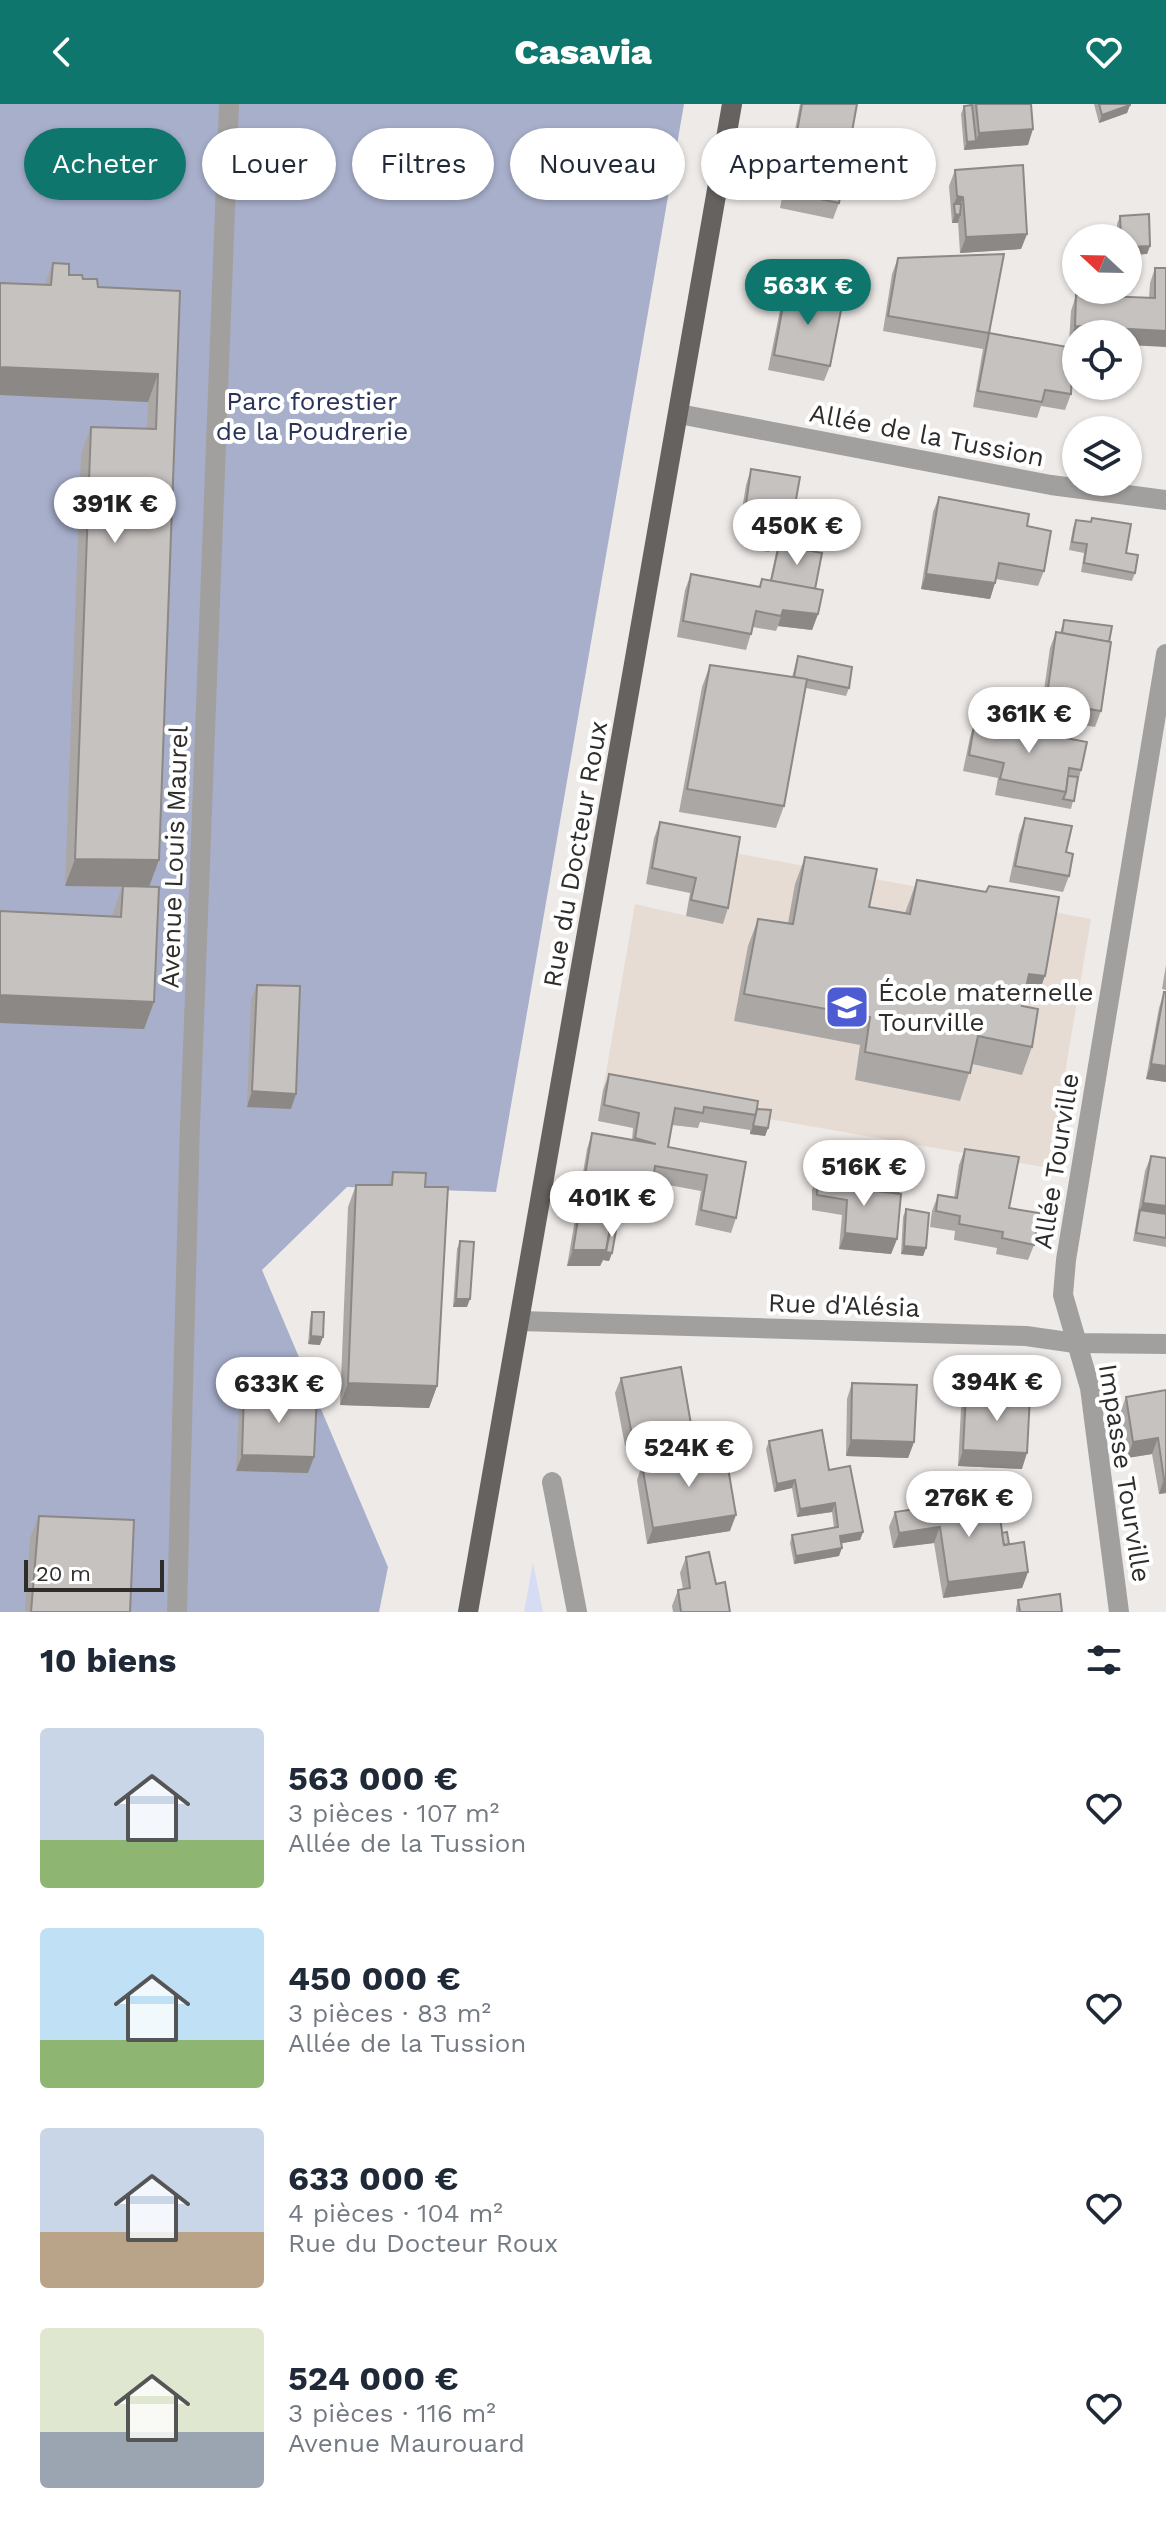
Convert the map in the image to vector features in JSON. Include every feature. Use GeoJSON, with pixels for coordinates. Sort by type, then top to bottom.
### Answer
{"type":"FeatureCollection","features":[{"type":"Feature","properties":{"kind":"main road","name":"Rue du Docteur Roux"},"geometry":{"type":"LineString","coordinates":[[468,1612],[732,104]]}},
{"type":"Feature","properties":{"kind":"street","name":"Avenue Louis Maurel"},"geometry":{"type":"LineString","coordinates":[[177,1612],[190,1125],[229,104]]}},
{"type":"Feature","properties":{"kind":"street","name":"Allée de la Tussion"},"geometry":{"type":"LineString","coordinates":[[679,414],[1064,487],[1166,500]]}},
{"type":"Feature","properties":{"kind":"street","name":"Allée Tourville"},"geometry":{"type":"LineString","coordinates":[[1075,1343],[1063,1295],[1066,1260],[1166,654]]}},
{"type":"Feature","properties":{"kind":"street","name":"Rue d'Alésia"},"geometry":{"type":"LineString","coordinates":[[520,1321],[1026,1336],[1075,1343],[1166,1344]]}},
{"type":"Feature","properties":{"kind":"street","name":"Impasse Tourville"},"geometry":{"type":"LineString","coordinates":[[1075,1343],[1090,1388],[1119,1612]]}},
{"type":"Feature","properties":{"kind":"street"},"geometry":{"type":"LineString","coordinates":[[552,1482],[577,1612]]}},
{"type":"Feature","properties":{"kind":"shaded area","name":"École maternelle Tourville"},"geometry":{"type":"Polygon","coordinates":[[[735,853],[1091,919],[1049,1168],[603,1090],[635,904],[723,924],[735,853]]]}},
{"type":"Feature","properties":{"kind":"shaded area"},"geometry":{"type":"Polygon","coordinates":[[[533,1563],[543,1612],[524,1612],[533,1563]]]}},
{"type":"Feature","properties":{"kind":"green space","name":"Parc forestier de la Poudrerie"},"geometry":{"type":"Polygon","coordinates":[[[0,104],[684,104],[680,128],[510,128],[510,200],[667,200],[496,1192],[347,1187],[262,1270],[388,1567],[379,1612],[0,1612],[0,104]]]}},
{"type":"Feature","properties":{"kind":"building"},"geometry":{"type":"Polygon","coordinates":[[[802,104],[857,104],[853,128],[798,128],[802,104]]]}},
{"type":"Feature","properties":{"kind":"building"},"geometry":{"type":"Polygon","coordinates":[[[976,104],[1031,104],[1033,129],[979,133],[976,104]]]}},
{"type":"Feature","properties":{"kind":"building"},"geometry":{"type":"Polygon","coordinates":[[[1099,104],[1130,104],[1130,105],[1102,115],[1099,104]]]}},
{"type":"Feature","properties":{"kind":"building"},"geometry":{"type":"Polygon","coordinates":[[[972,105],[976,141],[967,142],[964,106],[972,105]]]}},
{"type":"Feature","properties":{"kind":"building"},"geometry":{"type":"Polygon","coordinates":[[[1023,165],[1027,234],[966,237],[963,197],[957,196],[955,170],[1023,165]]]}},
{"type":"Feature","properties":{"kind":"building"},"geometry":{"type":"Polygon","coordinates":[[[954,204],[961,204],[960,215],[955,214],[954,204]]]}},
{"type":"Feature","properties":{"kind":"building"},"geometry":{"type":"Polygon","coordinates":[[[1149,214],[1150,246],[1142,246],[1142,224],[1120,224],[1120,216],[1149,214]]]}},
{"type":"Feature","properties":{"kind":"building"},"geometry":{"type":"Polygon","coordinates":[[[1004,254],[989,333],[888,316],[898,258],[1004,254]]]}},
{"type":"Feature","properties":{"kind":"building"},"geometry":{"type":"Polygon","coordinates":[[[53,263],[69,264],[69,275],[97,279],[98,287],[180,291],[159,860],[75,859],[91,427],[156,429],[158,374],[0,367],[0,283],[51,285],[53,263]]]}},
{"type":"Feature","properties":{"kind":"building"},"geometry":{"type":"Polygon","coordinates":[[[1155,268],[1166,268],[1166,331],[1142,330],[1142,320],[1075,320],[1076,304],[1142,304],[1142,298],[1155,298],[1155,268]]]}},
{"type":"Feature","properties":{"kind":"building"},"geometry":{"type":"Polygon","coordinates":[[[786,289],[843,300],[830,366],[774,355],[786,289]]]}},
{"type":"Feature","properties":{"kind":"building"},"geometry":{"type":"Polygon","coordinates":[[[989,333],[1062,346],[1062,393],[1045,390],[1042,402],[978,391],[989,333]]]}},
{"type":"Feature","properties":{"kind":"building"},"geometry":{"type":"Polygon","coordinates":[[[751,469],[800,477],[791,527],[776,524],[774,536],[752,532],[753,520],[744,518],[751,469]]]}},
{"type":"Feature","properties":{"kind":"building"},"geometry":{"type":"Polygon","coordinates":[[[939,497],[1029,514],[1027,526],[1051,531],[1044,571],[999,563],[995,583],[926,574],[939,497]]]}},
{"type":"Feature","properties":{"kind":"building"},"geometry":{"type":"Polygon","coordinates":[[[1092,518],[1131,524],[1126,553],[1138,555],[1135,573],[1084,563],[1087,544],[1072,542],[1076,520],[1091,522],[1092,518]]]}},
{"type":"Feature","properties":{"kind":"building"},"geometry":{"type":"Polygon","coordinates":[[[779,545],[822,553],[815,589],[771,581],[779,545]]]}},
{"type":"Feature","properties":{"kind":"building"},"geometry":{"type":"Polygon","coordinates":[[[691,574],[760,587],[762,579],[823,590],[818,614],[783,610],[781,616],[756,611],[751,634],[683,621],[691,574]]]}},
{"type":"Feature","properties":{"kind":"building"},"geometry":{"type":"Polygon","coordinates":[[[1064,620],[1112,626],[1109,642],[1062,633],[1064,620]]]}},
{"type":"Feature","properties":{"kind":"building"},"geometry":{"type":"Polygon","coordinates":[[[1056,632],[1111,642],[1101,711],[1046,702],[1056,632]]]}},
{"type":"Feature","properties":{"kind":"building"},"geometry":{"type":"Polygon","coordinates":[[[798,656],[852,667],[849,688],[794,677],[798,656]]]}},
{"type":"Feature","properties":{"kind":"building"},"geometry":{"type":"Polygon","coordinates":[[[710,665],[807,679],[784,806],[687,789],[710,665]]]}},
{"type":"Feature","properties":{"kind":"building"},"geometry":{"type":"Polygon","coordinates":[[[975,721],[1087,742],[1081,770],[1069,768],[1066,792],[1000,779],[1004,763],[969,755],[975,721]]]}},
{"type":"Feature","properties":{"kind":"building"},"geometry":{"type":"Polygon","coordinates":[[[1068,776],[1078,777],[1074,801],[1063,799],[1068,776]]]}},
{"type":"Feature","properties":{"kind":"building"},"geometry":{"type":"Polygon","coordinates":[[[1025,818],[1072,826],[1066,852],[1073,854],[1069,876],[1015,866],[1025,818]]]}},
{"type":"Feature","properties":{"kind":"building"},"geometry":{"type":"Polygon","coordinates":[[[660,822],[740,837],[728,908],[691,900],[696,878],[652,868],[660,822]]]}},
{"type":"Feature","properties":{"kind":"building"},"geometry":{"type":"Polygon","coordinates":[[[805,857],[877,869],[869,907],[910,914],[917,880],[986,892],[989,886],[1059,897],[1045,976],[1029,974],[1022,1006],[1038,1009],[1032,1047],[978,1036],[970,1073],[865,1052],[870,1017],[744,994],[758,919],[793,924],[805,857]]]}},
{"type":"Feature","properties":{"kind":"building"},"geometry":{"type":"Polygon","coordinates":[[[123,886],[159,887],[154,1002],[0,995],[0,911],[121,917],[123,886]]]}},
{"type":"Feature","properties":{"kind":"building"},"geometry":{"type":"Polygon","coordinates":[[[257,985],[300,986],[296,1094],[252,1091],[257,985]]]}},
{"type":"Feature","properties":{"kind":"building"},"geometry":{"type":"Polygon","coordinates":[[[1166,992],[1166,1066],[1151,1064],[1166,992]]]}},
{"type":"Feature","properties":{"kind":"building"},"geometry":{"type":"Polygon","coordinates":[[[609,1074],[758,1101],[756,1115],[704,1107],[703,1113],[675,1108],[668,1147],[746,1162],[736,1218],[701,1210],[707,1175],[655,1166],[653,1180],[620,1174],[606,1250],[573,1250],[592,1133],[656,1144],[635,1138],[639,1113],[604,1105],[609,1074]]]}},
{"type":"Feature","properties":{"kind":"building"},"geometry":{"type":"Polygon","coordinates":[[[757,1109],[771,1110],[768,1128],[753,1126],[757,1109]]]}},
{"type":"Feature","properties":{"kind":"building"},"geometry":{"type":"Polygon","coordinates":[[[965,1149],[1019,1157],[1009,1208],[1039,1213],[1034,1245],[1002,1238],[1003,1232],[959,1224],[960,1216],[936,1211],[938,1195],[957,1198],[965,1149]]]}},
{"type":"Feature","properties":{"kind":"building"},"geometry":{"type":"Polygon","coordinates":[[[1151,1156],[1166,1158],[1166,1206],[1143,1203],[1151,1156]]]}},
{"type":"Feature","properties":{"kind":"building"},"geometry":{"type":"Polygon","coordinates":[[[844,1165],[901,1175],[898,1194],[850,1188],[850,1180],[842,1178],[844,1165]]]}},
{"type":"Feature","properties":{"kind":"building"},"geometry":{"type":"Polygon","coordinates":[[[393,1172],[426,1173],[425,1187],[448,1187],[437,1386],[348,1383],[356,1185],[392,1185],[393,1172]]]}},
{"type":"Feature","properties":{"kind":"building"},"geometry":{"type":"Polygon","coordinates":[[[818,1175],[850,1180],[850,1188],[901,1194],[897,1239],[845,1233],[847,1200],[817,1195],[818,1175]]]}},
{"type":"Feature","properties":{"kind":"building"},"geometry":{"type":"Polygon","coordinates":[[[906,1209],[929,1213],[926,1248],[904,1246],[906,1209]]]}},
{"type":"Feature","properties":{"kind":"building"},"geometry":{"type":"Polygon","coordinates":[[[1140,1210],[1166,1214],[1166,1238],[1136,1233],[1140,1210]]]}},
{"type":"Feature","properties":{"kind":"building"},"geometry":{"type":"Polygon","coordinates":[[[611,1225],[617,1225],[612,1253],[606,1252],[611,1225]]]}},
{"type":"Feature","properties":{"kind":"building"},"geometry":{"type":"Polygon","coordinates":[[[460,1241],[474,1242],[470,1299],[456,1299],[460,1241]]]}},
{"type":"Feature","properties":{"kind":"building"},"geometry":{"type":"Polygon","coordinates":[[[312,1312],[324,1312],[323,1337],[311,1336],[312,1312]]]}},
{"type":"Feature","properties":{"kind":"building"},"geometry":{"type":"Polygon","coordinates":[[[681,1367],[691,1424],[632,1435],[621,1378],[681,1367]]]}},
{"type":"Feature","properties":{"kind":"building"},"geometry":{"type":"Polygon","coordinates":[[[852,1383],[917,1385],[914,1442],[851,1440],[852,1383]]]}},
{"type":"Feature","properties":{"kind":"building"},"geometry":{"type":"Polygon","coordinates":[[[1166,1390],[1164,1479],[1158,1438],[1133,1442],[1126,1397],[1166,1390]]]}},
{"type":"Feature","properties":{"kind":"building"},"geometry":{"type":"Polygon","coordinates":[[[244,1393],[317,1395],[314,1457],[242,1455],[244,1393]]]}},
{"type":"Feature","properties":{"kind":"building"},"geometry":{"type":"Polygon","coordinates":[[[966,1394],[1030,1396],[1027,1453],[963,1450],[966,1394]]]}},
{"type":"Feature","properties":{"kind":"building"},"geometry":{"type":"Polygon","coordinates":[[[822,1430],[829,1470],[850,1466],[863,1532],[840,1536],[842,1548],[796,1556],[792,1535],[838,1527],[835,1503],[800,1509],[795,1480],[777,1484],[769,1441],[822,1430]]]}},
{"type":"Feature","properties":{"kind":"building"},"geometry":{"type":"Polygon","coordinates":[[[725,1450],[736,1515],[653,1528],[642,1465],[725,1450]]]}},
{"type":"Feature","properties":{"kind":"building"},"geometry":{"type":"Polygon","coordinates":[[[997,1497],[1004,1545],[1024,1542],[1028,1572],[948,1582],[940,1527],[899,1533],[895,1512],[997,1497]]]}},
{"type":"Feature","properties":{"kind":"building"},"geometry":{"type":"Polygon","coordinates":[[[39,1516],[134,1520],[130,1612],[31,1612],[39,1516]]]}},
{"type":"Feature","properties":{"kind":"building"},"geometry":{"type":"Polygon","coordinates":[[[1007,1532],[1009,1544],[1004,1545],[1002,1533],[1007,1532]]]}},
{"type":"Feature","properties":{"kind":"building"},"geometry":{"type":"Polygon","coordinates":[[[709,1552],[716,1584],[725,1582],[730,1612],[681,1612],[678,1590],[690,1588],[686,1557],[709,1552]]]}},
{"type":"Feature","properties":{"kind":"building"},"geometry":{"type":"Polygon","coordinates":[[[1060,1594],[1062,1612],[1020,1612],[1018,1600],[1060,1594]]]}},
{"type":"Feature","properties":{"kind":"place","name":"École maternelle Tourville"},"geometry":{"type":"Point","coordinates":[847,1007]}}]}
